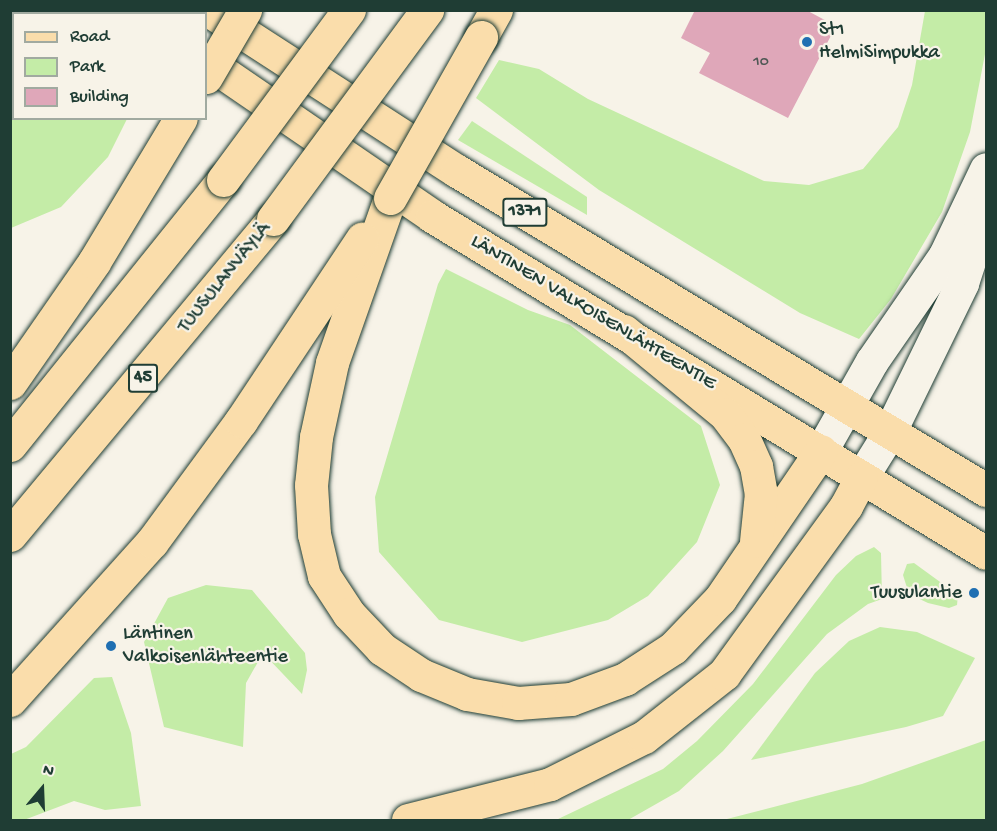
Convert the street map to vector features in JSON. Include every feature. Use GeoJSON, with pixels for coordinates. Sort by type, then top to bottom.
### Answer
{"type":"FeatureCollection","features":[{"type":"Feature","properties":{"kind":"main road","name":"1371"},"geometry":{"type":"LineString","coordinates":[[208,10],[457,171],[847,407]]}},
{"type":"Feature","properties":{"kind":"main road"},"geometry":{"type":"LineString","coordinates":[[207,75],[245,10]]}},
{"type":"Feature","properties":{"kind":"main road"},"geometry":{"type":"LineString","coordinates":[[10,445],[223,180],[349,10]]}},
{"type":"Feature","properties":{"kind":"main road","name":"TUUSULANVÄYLÄ"},"geometry":{"type":"LineString","coordinates":[[10,535],[273,219],[427,10]]}},
{"type":"Feature","properties":{"kind":"main road"},"geometry":{"type":"LineString","coordinates":[[10,700],[152,542],[355,265],[390,198],[489,24]]}},
{"type":"Feature","properties":{"kind":"main road","name":"LÄNTINEN VALKOISENLÄHTEENTIE"},"geometry":{"type":"LineString","coordinates":[[207,62],[432,216],[987,553]]}},
{"type":"Feature","properties":{"kind":"main road"},"geometry":{"type":"LineString","coordinates":[[10,383],[94,262],[175,128]]}},
{"type":"Feature","properties":{"kind":"main road"},"geometry":{"type":"LineString","coordinates":[[355,265],[316,437],[311,485],[314,534],[324,576],[349,614],[381,649],[421,675],[467,694],[518,703],[571,699],[625,680],[673,648],[720,599],[821,451],[872,361],[945,255],[987,170]]}},
{"type":"Feature","properties":{"kind":"main road"},"geometry":{"type":"LineString","coordinates":[[408,820],[550,784],[644,736],[724,674],[846,506],[888,433],[962,283],[987,209]]}},
{"type":"Feature","properties":{"kind":"main road"},"geometry":{"type":"LineString","coordinates":[[624,331],[725,414],[744,439],[756,466],[761,493],[761,518],[754,549]]}},
{"type":"Feature","properties":{"kind":"main road"},"geometry":{"type":"LineString","coordinates":[[847,407],[987,490]]}},
{"type":"Feature","properties":{"kind":"green space"},"geometry":{"type":"Polygon","coordinates":[[[11,10],[58,12],[12,12],[12,120],[126,120],[108,157],[61,207],[11,228],[11,10]]]}},
{"type":"Feature","properties":{"kind":"green space"},"geometry":{"type":"Polygon","coordinates":[[[925,11],[986,11],[986,49],[970,132],[942,212],[891,299],[859,339],[800,313],[599,190],[476,98],[499,60],[539,69],[588,99],[764,181],[809,185],[863,169],[898,127],[912,85],[925,11]]]}},
{"type":"Feature","properties":{"kind":"green space"},"geometry":{"type":"Polygon","coordinates":[[[472,121],[587,197],[587,215],[458,140],[472,121]]]}},
{"type":"Feature","properties":{"kind":"green space"},"geometry":{"type":"Polygon","coordinates":[[[446,269],[528,310],[570,325],[701,426],[720,485],[697,542],[648,596],[608,620],[522,642],[439,620],[379,552],[375,497],[438,284],[446,269]]]}},
{"type":"Feature","properties":{"kind":"green space"},"geometry":{"type":"Polygon","coordinates":[[[874,547],[881,553],[882,599],[868,604],[827,634],[723,751],[679,791],[628,820],[556,820],[663,769],[697,741],[753,684],[836,575],[856,556],[874,547]]]}},
{"type":"Feature","properties":{"kind":"green space"},"geometry":{"type":"Polygon","coordinates":[[[914,563],[958,595],[957,605],[949,608],[928,603],[909,594],[903,575],[907,564],[914,563]]]}},
{"type":"Feature","properties":{"kind":"green space"},"geometry":{"type":"Polygon","coordinates":[[[206,585],[252,590],[305,653],[307,670],[302,694],[263,653],[246,683],[243,747],[164,727],[144,642],[168,598],[206,585]]]}},
{"type":"Feature","properties":{"kind":"green space"},"geometry":{"type":"Polygon","coordinates":[[[880,627],[917,632],[975,658],[943,716],[906,727],[751,760],[815,673],[849,641],[880,627]]]}},
{"type":"Feature","properties":{"kind":"green space"},"geometry":{"type":"Polygon","coordinates":[[[112,677],[131,733],[141,806],[105,810],[74,801],[24,820],[11,820],[11,754],[26,747],[94,678],[112,677]]]}},
{"type":"Feature","properties":{"kind":"green space"},"geometry":{"type":"Polygon","coordinates":[[[986,740],[986,820],[723,820],[862,784],[986,740]]]}},
{"type":"Feature","properties":{"kind":"building"},"geometry":{"type":"Polygon","coordinates":[[[695,10],[806,10],[836,26],[788,118],[699,73],[710,53],[681,38],[695,10]]]}},
{"type":"Feature","properties":{"kind":"place","name":"St1 HelmiSimpukka"},"geometry":{"type":"Point","coordinates":[807,42]}},
{"type":"Feature","properties":{"kind":"place","name":"Tuusulantie"},"geometry":{"type":"Point","coordinates":[974,593]}},
{"type":"Feature","properties":{"kind":"place","name":"Läntinen Valkoisenlähteentie"},"geometry":{"type":"Point","coordinates":[111,646]}}]}
